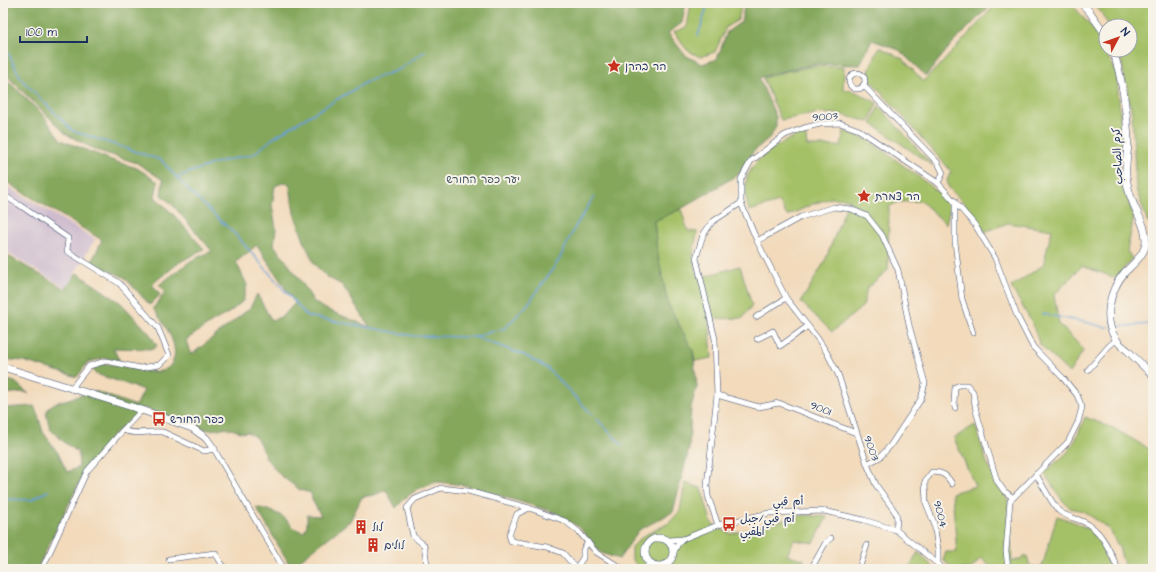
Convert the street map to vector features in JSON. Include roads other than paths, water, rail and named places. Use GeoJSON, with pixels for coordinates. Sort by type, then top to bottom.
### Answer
{"type":"FeatureCollection","features":[{"type":"Feature","properties":{"kind":"street"},"geometry":{"type":"LineString","coordinates":[[1081,3],[1098,24]]}},
{"type":"Feature","properties":{"kind":"street","name":"كرم الصاحب"},"geometry":{"type":"LineString","coordinates":[[1115,58],[1124,103],[1128,139],[1126,176],[1132,200],[1142,222],[1146,241],[1140,257],[1123,274],[1114,291],[1110,301],[1108,314],[1109,326],[1116,340],[1153,375]]}},
{"type":"Feature","properties":{"kind":"street"},"geometry":{"type":"LineString","coordinates":[[863,86],[938,163],[943,173],[938,183]]}},
{"type":"Feature","properties":{"kind":"street","name":"9003"},"geometry":{"type":"LineString","coordinates":[[896,530],[898,519],[896,513],[876,485],[867,464],[838,374],[827,353],[786,298],[757,241],[741,203],[741,179],[751,161],[785,135],[804,128],[820,124],[840,123],[859,130],[938,183],[975,225],[995,258],[1017,316],[1033,347],[1077,395],[1082,407],[1078,422],[1068,442],[1012,497]]}},
{"type":"Feature","properties":{"kind":"street"},"geometry":{"type":"LineString","coordinates":[[3,195],[68,238],[67,251],[119,283],[158,328],[169,355],[159,365],[140,368],[106,361],[89,366],[71,389]]}},
{"type":"Feature","properties":{"kind":"street"},"geometry":{"type":"LineString","coordinates":[[954,201],[955,242],[962,299],[973,333]]}},
{"type":"Feature","properties":{"kind":"street"},"geometry":{"type":"LineString","coordinates":[[718,524],[708,496],[707,485],[717,395],[715,339],[696,258],[703,235],[712,222],[741,203]]}},
{"type":"Feature","properties":{"kind":"street"},"geometry":{"type":"LineString","coordinates":[[757,241],[801,217],[834,207],[851,208],[867,216],[882,235],[898,270],[909,325],[925,383],[921,399],[890,446],[880,457],[867,464]]}},
{"type":"Feature","properties":{"kind":"street"},"geometry":{"type":"LineString","coordinates":[[756,317],[786,298]]}},
{"type":"Feature","properties":{"kind":"street"},"geometry":{"type":"LineString","coordinates":[[757,339],[773,331],[780,346],[808,326]]}},
{"type":"Feature","properties":{"kind":"street"},"geometry":{"type":"LineString","coordinates":[[1088,370],[1116,340]]}},
{"type":"Feature","properties":{"kind":"street"},"geometry":{"type":"LineString","coordinates":[[3,367],[142,410],[197,431],[206,438],[214,449],[284,569]]}},
{"type":"Feature","properties":{"kind":"street"},"geometry":{"type":"LineString","coordinates":[[955,408],[955,387],[967,385],[973,392],[976,411],[997,481],[1004,491],[1012,497],[1010,501],[1006,551],[1008,569]]}},
{"type":"Feature","properties":{"kind":"street","name":"9001"},"geometry":{"type":"LineString","coordinates":[[717,395],[759,407],[778,403],[856,433]]}},
{"type":"Feature","properties":{"kind":"street"},"geometry":{"type":"LineString","coordinates":[[42,569],[87,471],[142,410]]}},
{"type":"Feature","properties":{"kind":"street"},"geometry":{"type":"LineString","coordinates":[[123,430],[134,433],[160,432],[204,452],[214,449]]}},
{"type":"Feature","properties":{"kind":"street","name":"9004"},"geometry":{"type":"LineString","coordinates":[[938,563],[938,550],[934,523],[926,503],[925,481],[932,472],[940,472],[948,477],[952,484]]}},
{"type":"Feature","properties":{"kind":"street"},"geometry":{"type":"LineString","coordinates":[[1036,474],[1059,510],[1070,518],[1085,523],[1098,533],[1108,545],[1118,569]]}},
{"type":"Feature","properties":{"kind":"street"},"geometry":{"type":"LineString","coordinates":[[429,569],[424,545],[413,536],[407,508],[415,498],[441,488],[468,491],[529,508],[565,521],[579,532],[596,552],[617,567],[624,569]]}},
{"type":"Feature","properties":{"kind":"street"},"geometry":{"type":"LineString","coordinates":[[529,508],[517,514],[509,535],[511,541],[547,547],[563,553],[576,569],[583,558],[583,550],[588,542]]}},
{"type":"Feature","properties":{"kind":"street","name":"أم قبي"},"geometry":{"type":"LineString","coordinates":[[663,538],[669,540],[683,539],[718,524],[769,513],[824,511],[864,520],[896,530]]}},
{"type":"Feature","properties":{"kind":"street"},"geometry":{"type":"LineString","coordinates":[[896,530],[944,569]]}},
{"type":"Feature","properties":{"kind":"street"},"geometry":{"type":"LineString","coordinates":[[672,569],[673,556],[671,544],[663,538],[656,538],[651,540],[646,547],[646,557],[650,563],[659,568],[667,564],[673,556],[678,544],[683,539]]}},
{"type":"Feature","properties":{"kind":"street"},"geometry":{"type":"LineString","coordinates":[[811,569],[826,542],[831,538]]}},
{"type":"Feature","properties":{"kind":"street"},"geometry":{"type":"LineString","coordinates":[[859,569],[868,545]]}},
{"type":"Feature","properties":{"kind":"street"},"geometry":{"type":"LineString","coordinates":[[169,559],[215,552],[225,569]]}},
{"type":"Feature","properties":{"kind":"street"},"geometry":{"type":"LineString","coordinates":[[644,569],[650,563]]}},
{"type":"Feature","properties":{"kind":"waterway"},"geometry":{"type":"LineString","coordinates":[[698,36],[708,3]]}},
{"type":"Feature","properties":{"kind":"waterway"},"geometry":{"type":"LineString","coordinates":[[3,42],[21,79],[73,131],[161,160],[190,192],[235,234],[307,316],[414,336],[474,337],[505,328],[528,304],[559,260],[575,227],[594,197]]}},
{"type":"Feature","properties":{"kind":"waterway"},"geometry":{"type":"LineString","coordinates":[[177,177],[218,162],[254,154],[272,139],[292,126],[368,81],[400,69],[425,51]]}},
{"type":"Feature","properties":{"kind":"waterway"},"geometry":{"type":"LineString","coordinates":[[1042,314],[1109,327]]}},
{"type":"Feature","properties":{"kind":"waterway"},"geometry":{"type":"LineString","coordinates":[[1112,327],[1151,324],[1153,322]]}},
{"type":"Feature","properties":{"kind":"waterway"},"geometry":{"type":"LineString","coordinates":[[475,337],[524,355],[547,368],[622,445]]}},
{"type":"Feature","properties":{"kind":"waterway"},"geometry":{"type":"LineString","coordinates":[[3,499],[31,500],[48,491]]}},
{"type":"Feature","properties":{"kind":"place","name":"הר בהרן"},"geometry":{"type":"Point","coordinates":[614,66]}},
{"type":"Feature","properties":{"kind":"place","name":"הר צמרת"},"geometry":{"type":"Point","coordinates":[864,196]}},
{"type":"Feature","properties":{"kind":"place","name":"כפר החורש"},"geometry":{"type":"Point","coordinates":[159,419]}},
{"type":"Feature","properties":{"kind":"place","name":"أم قبي/جبل المقبي"},"geometry":{"type":"Point","coordinates":[729,524]}},
{"type":"Feature","properties":{"kind":"place","name":"לול"},"geometry":{"type":"Point","coordinates":[361,527]}},
{"type":"Feature","properties":{"kind":"place","name":"לולים"},"geometry":{"type":"Point","coordinates":[373,545]}},
{"type":"Feature","properties":{"kind":"park label","name":"יער כפר החורש"},"geometry":{"type":"Point","coordinates":[483,179]}}]}
